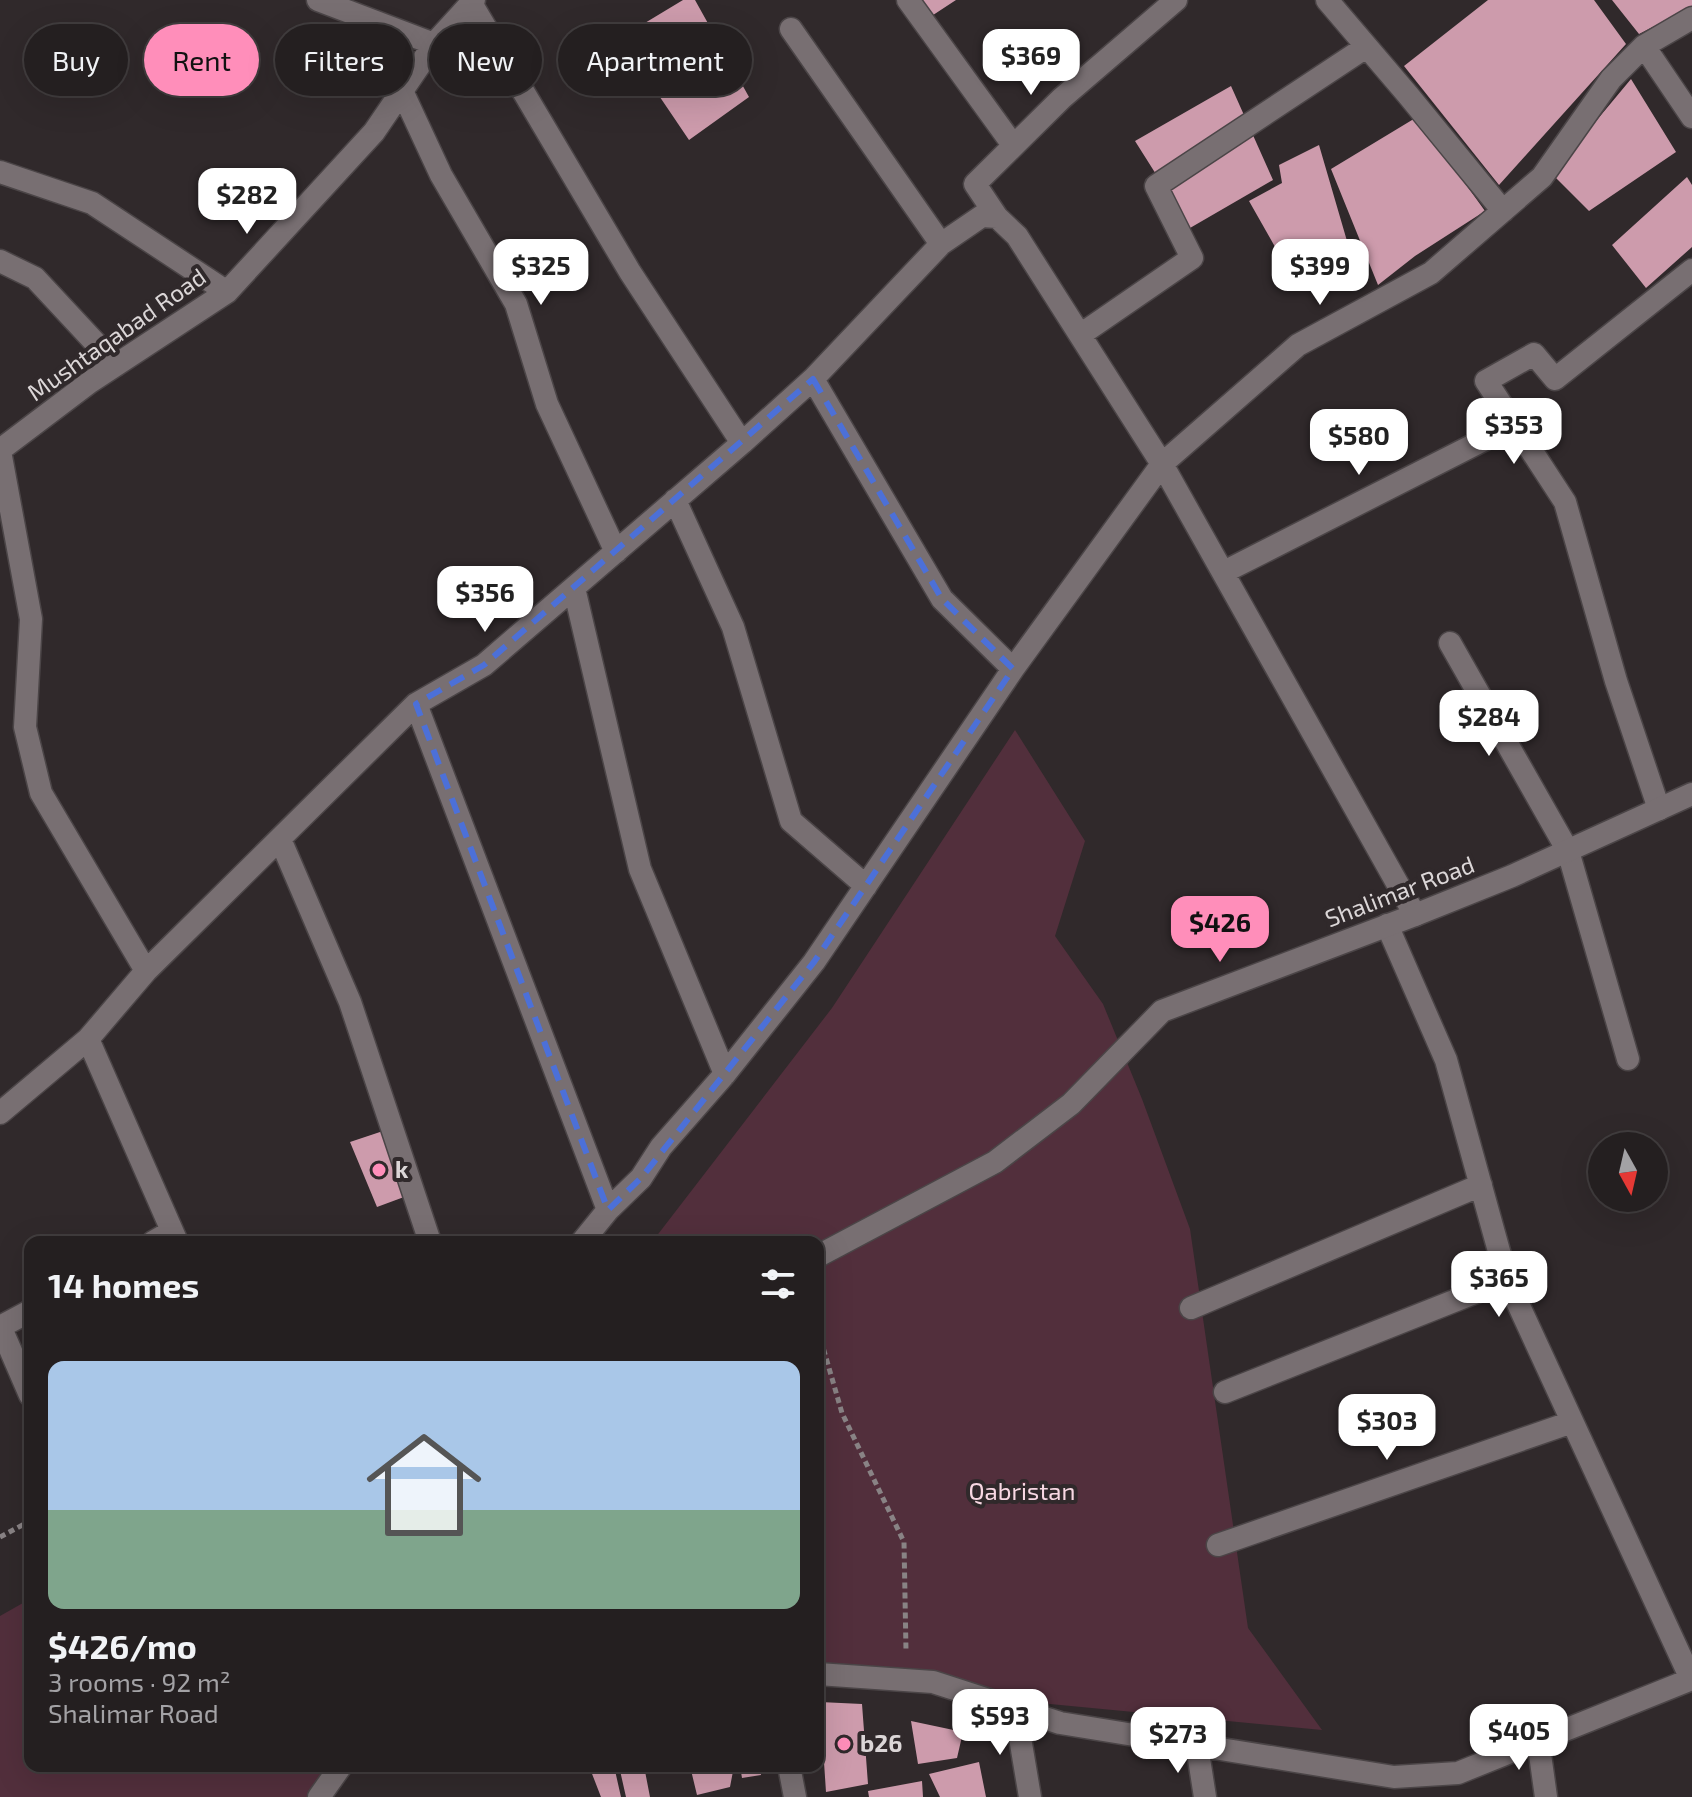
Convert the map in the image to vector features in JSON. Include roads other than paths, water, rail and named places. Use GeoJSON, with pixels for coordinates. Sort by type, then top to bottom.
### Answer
{"type":"FeatureCollection","features":[{"type":"Feature","properties":{"kind":"street"},"geometry":{"type":"LineString","coordinates":[[318,0],[429,42]]}},
{"type":"Feature","properties":{"kind":"street"},"geometry":{"type":"LineString","coordinates":[[908,0],[1013,145]]}},
{"type":"Feature","properties":{"kind":"street"},"geometry":{"type":"LineString","coordinates":[[1327,0],[1503,211]]}},
{"type":"Feature","properties":{"kind":"street"},"geometry":{"type":"LineString","coordinates":[[472,1],[630,272],[742,443]]}},
{"type":"Feature","properties":{"kind":"street","name":"Mushtaqabad Road"},"geometry":{"type":"LineString","coordinates":[[452,24],[472,1]]}},
{"type":"Feature","properties":{"kind":"street"},"geometry":{"type":"LineString","coordinates":[[1172,1],[1062,98],[975,184],[997,217],[1017,236],[1162,464],[1415,915]]}},
{"type":"Feature","properties":{"kind":"street"},"geometry":{"type":"LineString","coordinates":[[587,1236],[641,1178],[661,1147],[725,1074],[814,962],[1013,669],[1162,464],[1298,345],[1431,273],[1542,177],[1611,79],[1644,46],[1692,18]]}},
{"type":"Feature","properties":{"kind":"street"},"geometry":{"type":"LineString","coordinates":[[791,29],[941,244]]}},
{"type":"Feature","properties":{"kind":"street"},"geometry":{"type":"LineString","coordinates":[[1644,46],[1692,117]]}},
{"type":"Feature","properties":{"kind":"street"},"geometry":{"type":"LineString","coordinates":[[1080,335],[1192,258],[1156,186],[1366,47]]}},
{"type":"Feature","properties":{"kind":"street","name":"Mushtaqabad Road"},"geometry":{"type":"LineString","coordinates":[[413,75],[429,51]]}},
{"type":"Feature","properties":{"kind":"street","name":"Mushtaqabad Road"},"geometry":{"type":"LineString","coordinates":[[0,450],[90,382],[227,292],[374,132],[399,96]]}},
{"type":"Feature","properties":{"kind":"street"},"geometry":{"type":"LineString","coordinates":[[404,96],[441,175],[516,304],[547,404],[616,552]]}},
{"type":"Feature","properties":{"kind":"street"},"geometry":{"type":"LineString","coordinates":[[0,172],[92,203],[227,292]]}},
{"type":"Feature","properties":{"kind":"street"},"geometry":{"type":"LineString","coordinates":[[0,1113],[88,1039],[146,971],[416,704],[484,665],[742,443],[813,379],[941,244],[982,216],[997,217]]}},
{"type":"Feature","properties":{"kind":"street"},"geometry":{"type":"LineString","coordinates":[[0,261],[35,278],[116,365]]}},
{"type":"Feature","properties":{"kind":"street"},"geometry":{"type":"LineString","coordinates":[[1659,809],[1616,681],[1565,502],[1486,381],[1534,354],[1555,379],[1692,270]]}},
{"type":"Feature","properties":{"kind":"street"},"geometry":{"type":"LineString","coordinates":[[813,379],[942,599],[1013,669]]}},
{"type":"Feature","properties":{"kind":"street"},"geometry":{"type":"LineString","coordinates":[[1224,572],[1515,424]]}},
{"type":"Feature","properties":{"kind":"street"},"geometry":{"type":"LineString","coordinates":[[0,450],[31,619],[25,727],[41,793],[146,971]]}},
{"type":"Feature","properties":{"kind":"street"},"geometry":{"type":"LineString","coordinates":[[675,500],[733,627],[791,821],[866,886]]}},
{"type":"Feature","properties":{"kind":"street"},"geometry":{"type":"LineString","coordinates":[[574,588],[640,869],[725,1074]]}},
{"type":"Feature","properties":{"kind":"street"},"geometry":{"type":"LineString","coordinates":[[1450,643],[1568,851],[1628,1059]]}},
{"type":"Feature","properties":{"kind":"street"},"geometry":{"type":"LineString","coordinates":[[416,704],[608,1210]]}},
{"type":"Feature","properties":{"kind":"street","name":"Shalimar Road"},"geometry":{"type":"LineString","coordinates":[[824,1253],[995,1162],[1071,1104],[1162,1011],[1415,915],[1568,851],[1692,794]]}},
{"type":"Feature","properties":{"kind":"street"},"geometry":{"type":"LineString","coordinates":[[280,839],[350,1002],[428,1236]]}},
{"type":"Feature","properties":{"kind":"street"},"geometry":{"type":"LineString","coordinates":[[824,1674],[933,1682],[1060,1723],[1394,1777],[1458,1773],[1691,1679],[1507,1280],[1446,1060],[1387,925]]}},
{"type":"Feature","properties":{"kind":"street"},"geometry":{"type":"LineString","coordinates":[[88,1039],[166,1236]]}},
{"type":"Feature","properties":{"kind":"street"},"geometry":{"type":"LineString","coordinates":[[1191,1308],[1481,1185]]}},
{"type":"Feature","properties":{"kind":"street"},"geometry":{"type":"LineString","coordinates":[[1225,1392],[1507,1280]]}},
{"type":"Feature","properties":{"kind":"street"},"geometry":{"type":"LineString","coordinates":[[24,1314],[0,1327],[24,1381]]}},
{"type":"Feature","properties":{"kind":"street"},"geometry":{"type":"LineString","coordinates":[[1218,1545],[1572,1422]]}},
{"type":"Feature","properties":{"kind":"street"},"geometry":{"type":"LineString","coordinates":[[1015,1708],[1030,1797]]}},
{"type":"Feature","properties":{"kind":"street"},"geometry":{"type":"LineString","coordinates":[[1538,1740],[1546,1797]]}},
{"type":"Feature","properties":{"kind":"street"},"geometry":{"type":"LineString","coordinates":[[1197,1746],[1205,1797]]}},
{"type":"Feature","properties":{"kind":"street"},"geometry":{"type":"LineString","coordinates":[[319,1797],[337,1772]]}},
{"type":"Feature","properties":{"kind":"street"},"geometry":{"type":"LineString","coordinates":[[790,1772],[795,1797]]}},
{"type":"Feature","properties":{"kind":"place","name":"k"},"geometry":{"type":"Point","coordinates":[379,1170]}},
{"type":"Feature","properties":{"kind":"place","name":"b26"},"geometry":{"type":"Point","coordinates":[844,1744]}},
{"type":"Feature","properties":{"kind":"park label","name":"Qabristan"},"geometry":{"type":"Point","coordinates":[1022,1492]}}]}
